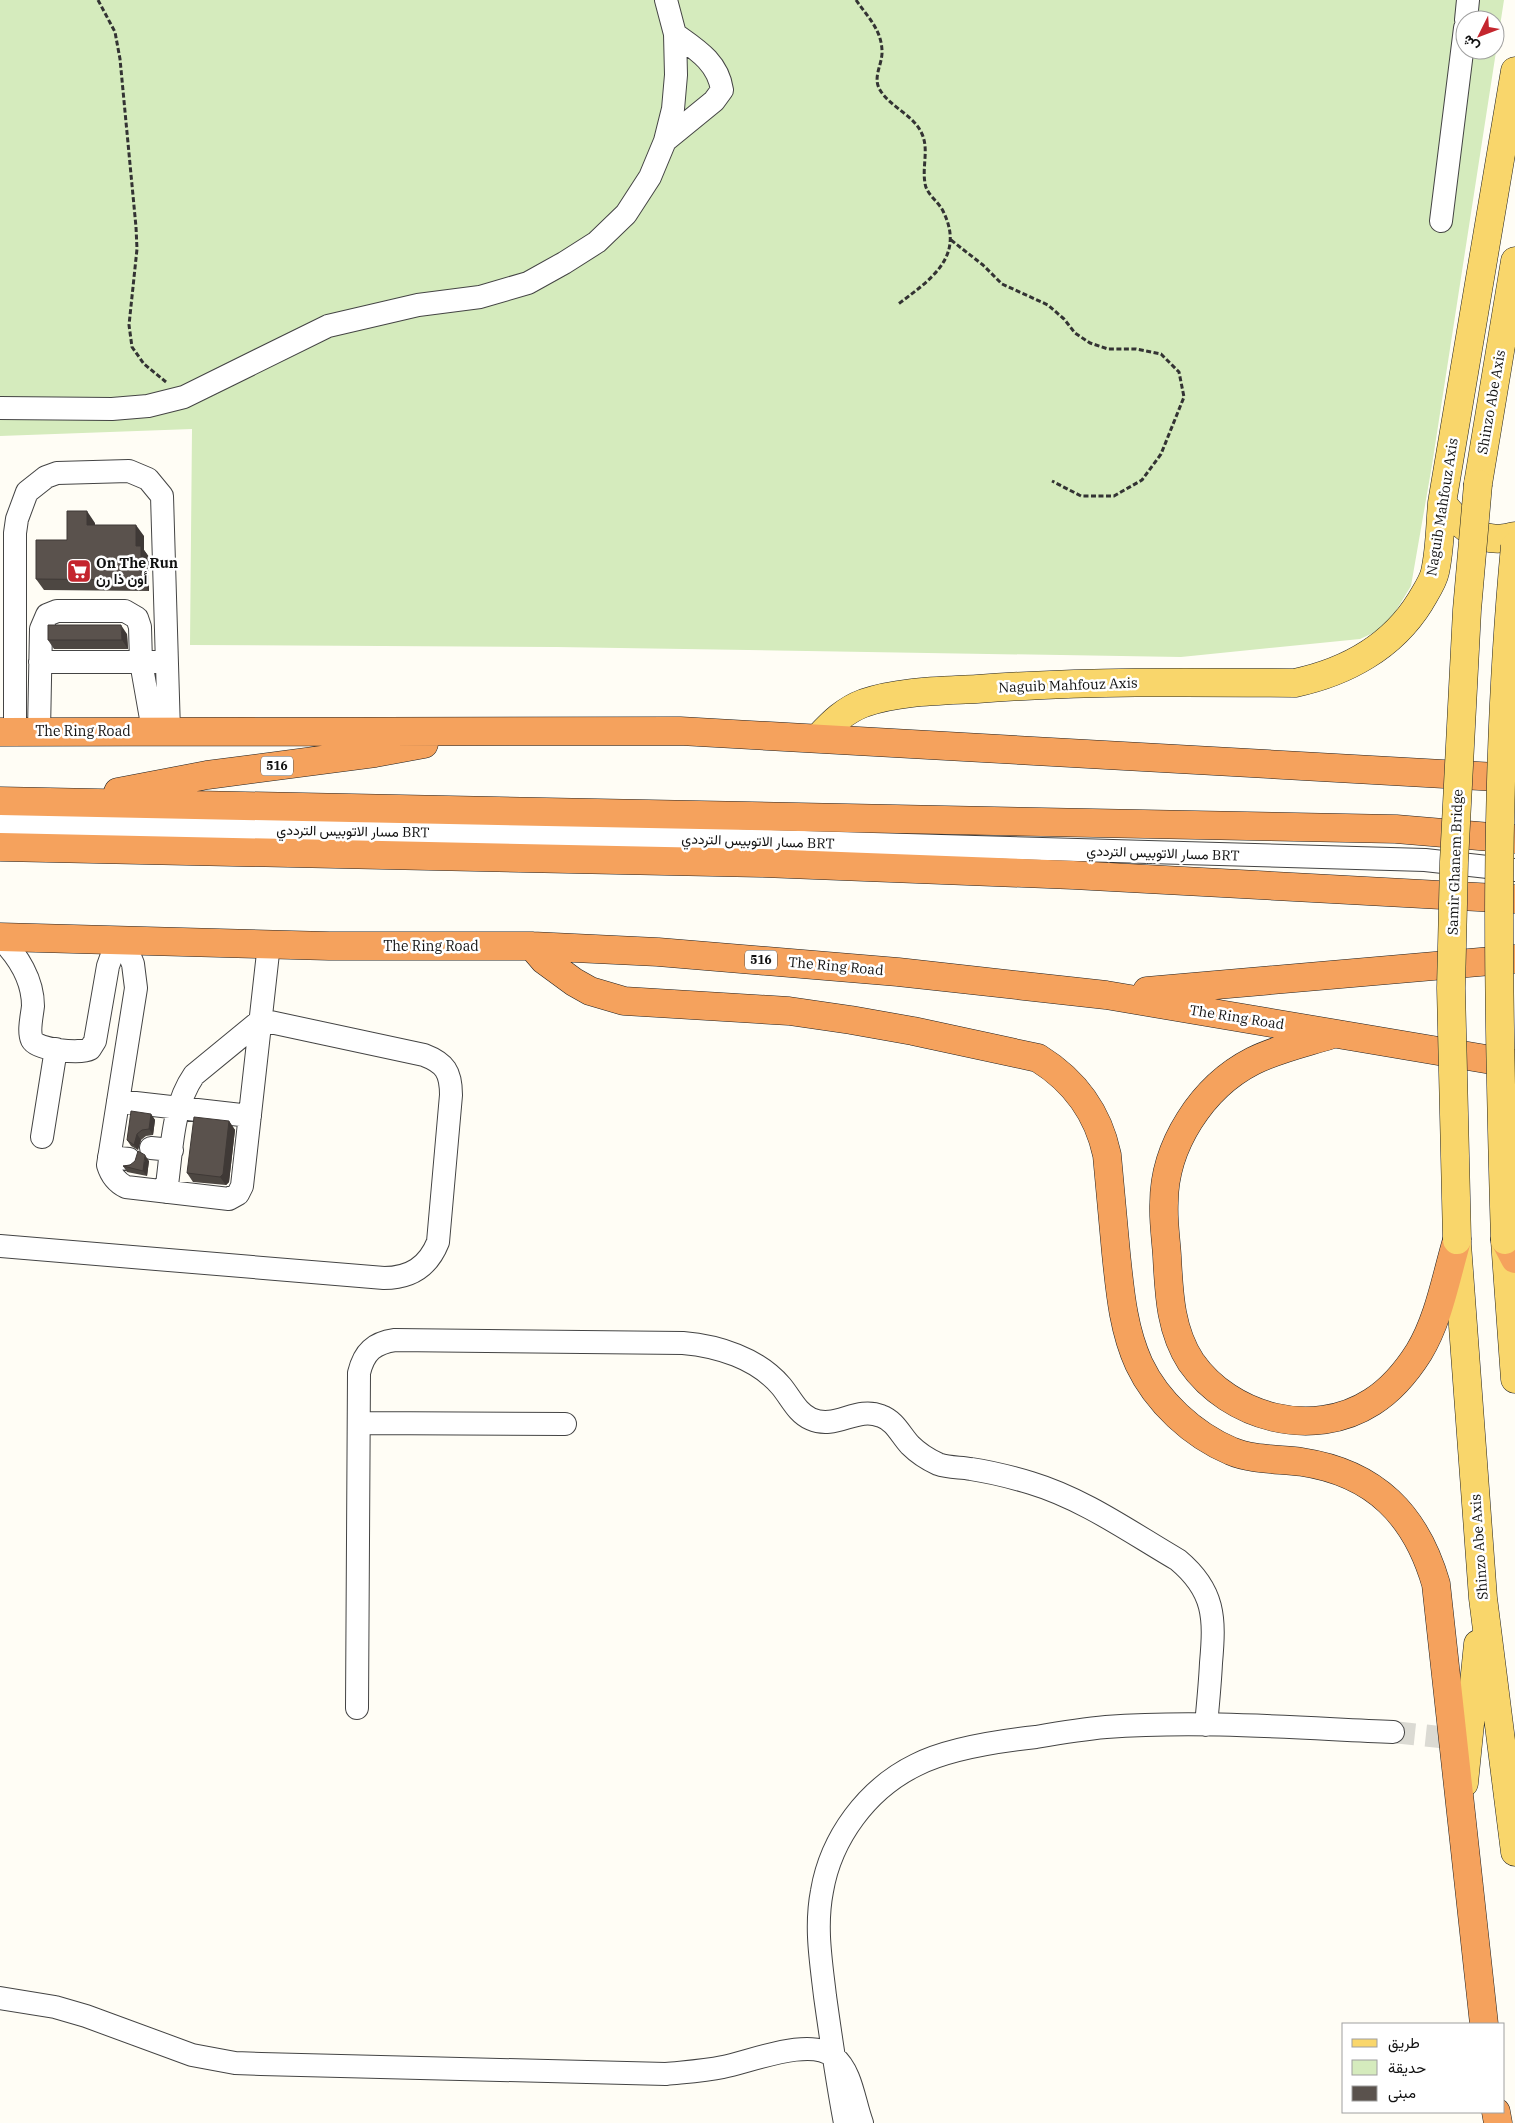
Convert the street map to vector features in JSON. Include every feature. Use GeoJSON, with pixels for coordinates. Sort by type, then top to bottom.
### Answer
{"type":"FeatureCollection","features":[{"type":"Feature","properties":{"kind":"highway","name":"The Ring Road"},"geometry":{"type":"LineString","coordinates":[[18,731],[680,731],[819,737],[1515,778]]}},
{"type":"Feature","properties":{"kind":"highway","name":"516"},"geometry":{"type":"LineString","coordinates":[[68,802],[207,775],[375,753],[487,732]]}},
{"type":"Feature","properties":{"kind":"highway","name":"516"},"geometry":{"type":"LineString","coordinates":[[0,800],[1396,829],[1515,838]]}},
{"type":"Feature","properties":{"kind":"highway"},"geometry":{"type":"LineString","coordinates":[[0,848],[761,863],[1073,876],[1515,899]]}},
{"type":"Feature","properties":{"kind":"highway","name":"The Ring Road"},"geometry":{"type":"LineString","coordinates":[[0,937],[329,946],[532,946],[658,952],[888,971],[1106,995],[1515,1064]]}},
{"type":"Feature","properties":{"kind":"highway"},"geometry":{"type":"LineString","coordinates":[[532,946],[544,960],[574,982],[590,991],[624,1001],[789,1011],[860,1021],[1038,1058],[1065,1077],[1087,1102],[1104,1141],[1124,1319],[1140,1365],[1157,1392],[1178,1417],[1204,1436],[1232,1452],[1330,1468],[1356,1478],[1379,1492],[1399,1511],[1416,1533],[1428,1558],[1436,1584],[1484,2023]]}},
{"type":"Feature","properties":{"kind":"highway"},"geometry":{"type":"LineString","coordinates":[[1106,995],[1515,959]]}},
{"type":"Feature","properties":{"kind":"highway"},"geometry":{"type":"LineString","coordinates":[[1338,1033],[1270,1053],[1251,1062],[1216,1088],[1189,1121],[1179,1140],[1171,1160],[1164,1203],[1170,1310],[1175,1328],[1191,1361],[1216,1389],[1247,1409],[1265,1416],[1301,1421],[1338,1417],[1372,1402],[1401,1376],[1419,1352],[1430,1331],[1457,1240]]}},
{"type":"Feature","properties":{"kind":"main road","name":"Naguib Mahfouz Axis"},"geometry":{"type":"LineString","coordinates":[[819,737],[846,712],[879,699],[974,689],[1070,683],[1295,683],[1335,672],[1366,656],[1388,640],[1416,609],[1435,573],[1442,503],[1515,71]]}},
{"type":"Feature","properties":{"kind":"main road","name":"Shinzo Abe Axis"},"geometry":{"type":"LineString","coordinates":[[1478,484],[1515,261]]}},
{"type":"Feature","properties":{"kind":"main road","name":"Samir Ghanem Bridge"},"geometry":{"type":"LineString","coordinates":[[1457,1240],[1451,988],[1453,901],[1460,726],[1478,484]]}},
{"type":"Feature","properties":{"kind":"main road"},"geometry":{"type":"LineString","coordinates":[[1442,503],[1457,522],[1481,536],[1495,538],[1515,536]]}},
{"type":"Feature","properties":{"kind":"main road"},"geometry":{"type":"LineString","coordinates":[[1515,546],[1501,763],[1498,888],[1499,1014],[1515,1379]]}},
{"type":"Feature","properties":{"kind":"main road","name":"Shinzo Abe Axis"},"geometry":{"type":"LineString","coordinates":[[1457,1240],[1483,1598],[1515,1852]]}},
{"type":"Feature","properties":{"kind":"main road"},"geometry":{"type":"LineString","coordinates":[[1460,1814],[1483,1598]]}},
{"type":"Feature","properties":{"kind":"street"},"geometry":{"type":"LineString","coordinates":[[0,408],[130,408],[148,406],[184,397],[328,326],[418,305],[480,297],[528,283],[597,242],[626,214],[650,177],[666,141],[674,100],[676,75],[675,34],[666,0]]}},
{"type":"Feature","properties":{"kind":"street"},"geometry":{"type":"LineString","coordinates":[[666,141],[714,101],[722,90],[720,80],[705,56],[675,34]]}},
{"type":"Feature","properties":{"kind":"street"},"geometry":{"type":"LineString","coordinates":[[1441,221],[1461,60]]}},
{"type":"Feature","properties":{"kind":"street"},"geometry":{"type":"LineString","coordinates":[[18,731],[7,687],[15,533],[27,492],[46,477],[57,473],[129,471],[142,475],[162,496],[167,662],[161,731]]}},
{"type":"Feature","properties":{"kind":"street"},"geometry":{"type":"LineString","coordinates":[[18,731],[40,686],[41,629],[47,615],[57,611],[125,611],[134,615],[139,623],[141,662],[161,731]]}},
{"type":"Feature","properties":{"kind":"street"},"geometry":{"type":"LineString","coordinates":[[40,662],[167,662]]}},
{"type":"Feature","properties":{"kind":"street"},"geometry":{"type":"LineString","coordinates":[[7,687],[40,686]]}},
{"type":"Feature","properties":{"kind":"street","name":"مسار الاتوبيس الترددي BRT"},"geometry":{"type":"LineString","coordinates":[[0,823],[562,835],[1405,860],[1515,870]]}},
{"type":"Feature","properties":{"kind":"street"},"geometry":{"type":"LineString","coordinates":[[0,937],[18,960],[30,988],[33,1003],[32,1039],[40,1047],[86,1052],[94,1046],[108,966],[121,941]]}},
{"type":"Feature","properties":{"kind":"street"},"geometry":{"type":"LineString","coordinates":[[121,941],[133,964],[136,988],[118,1101],[166,1192]]}},
{"type":"Feature","properties":{"kind":"street"},"geometry":{"type":"LineString","coordinates":[[261,1020],[194,1075],[183,1094],[179,1108],[142,1146],[108,1165],[120,1184],[126,1187],[229,1199],[238,1194],[242,1186],[261,1020],[269,944]]}},
{"type":"Feature","properties":{"kind":"street"},"geometry":{"type":"LineString","coordinates":[[0,1246],[384,1278],[407,1276],[426,1263],[434,1253],[438,1242],[451,1095],[451,1082],[446,1069],[436,1060],[424,1055],[261,1020]]}},
{"type":"Feature","properties":{"kind":"street"},"geometry":{"type":"LineString","coordinates":[[42,1137],[56,1049]]}},
{"type":"Feature","properties":{"kind":"street"},"geometry":{"type":"LineString","coordinates":[[118,1101],[250,1116]]}},
{"type":"Feature","properties":{"kind":"street"},"geometry":{"type":"LineString","coordinates":[[357,1708],[359,1373],[362,1359],[371,1349],[382,1342],[405,1340],[683,1343],[704,1345],[724,1350],[762,1370],[779,1384],[796,1407],[810,1419],[828,1423],[863,1413],[882,1416],[896,1426],[918,1452],[928,1460],[949,1467],[999,1474],[1055,1490],[1178,1560],[1191,1571],[1201,1584],[1213,1614],[1214,1630],[1206,1725]]}},
{"type":"Feature","properties":{"kind":"street"},"geometry":{"type":"LineString","coordinates":[[360,1423],[565,1424]]}},
{"type":"Feature","properties":{"kind":"street"},"geometry":{"type":"LineString","coordinates":[[845,2123],[833,2055],[818,1938],[822,1891],[829,1864],[843,1833],[868,1800],[882,1786],[899,1774],[931,1758],[1002,1741],[1106,1727],[1206,1725],[1393,1732]]}},
{"type":"Feature","properties":{"kind":"street"},"geometry":{"type":"LineString","coordinates":[[0,1998],[55,2007],[118,2027],[192,2055],[235,2063],[666,2074],[722,2067],[798,2049],[816,2050],[833,2055],[848,2078],[862,2123]]}},
{"type":"Feature","properties":{"kind":"path"},"geometry":{"type":"LineString","coordinates":[[98,0],[115,32],[121,69],[137,249],[129,325],[132,347],[144,364],[184,397]]}},
{"type":"Feature","properties":{"kind":"path"},"geometry":{"type":"LineString","coordinates":[[856,0],[877,28],[882,50],[877,82],[881,92],[914,123],[922,134],[926,147],[925,184],[950,226],[951,240],[939,270],[897,305]]}},
{"type":"Feature","properties":{"kind":"path"},"geometry":{"type":"LineString","coordinates":[[951,240],[983,265],[1002,284],[1048,305],[1064,319],[1075,333],[1090,343],[1108,349],[1136,349],[1161,354],[1179,372],[1184,397],[1161,454],[1142,480],[1114,496],[1081,496],[1052,481]]}},
{"type":"Feature","properties":{"kind":"green space"},"geometry":{"type":"Polygon","coordinates":[[[0,0],[1504,0],[1502,10],[1455,10],[1455,60],[1495,60],[1432,465],[1411,586],[1386,627],[1360,639],[1181,657],[556,647],[190,645],[192,429],[0,436],[0,0]]]}},
{"type":"Feature","properties":{"kind":"building"},"geometry":{"type":"Polygon","coordinates":[[[67,511],[87,511],[87,525],[136,525],[136,546],[141,546],[141,580],[36,579],[36,540],[67,540],[67,511]]]}},
{"type":"Feature","properties":{"kind":"building"},"geometry":{"type":"Polygon","coordinates":[[[48,625],[121,625],[122,640],[48,640],[48,625]]]}},
{"type":"Feature","properties":{"kind":"building"},"geometry":{"type":"Polygon","coordinates":[[[131,1111],[151,1114],[149,1129],[142,1130],[137,1134],[134,1145],[127,1140],[131,1111]]]}},
{"type":"Feature","properties":{"kind":"building"},"geometry":{"type":"Polygon","coordinates":[[[194,1117],[229,1121],[223,1174],[220,1177],[187,1173],[194,1117]]]}},
{"type":"Feature","properties":{"kind":"building"},"geometry":{"type":"Polygon","coordinates":[[[138,1151],[145,1155],[143,1171],[123,1166],[130,1165],[135,1161],[138,1151]]]}},
{"type":"Feature","properties":{"kind":"tunnel"},"geometry":{"type":"LineString","coordinates":[[1393,1732],[1515,1745]]}},
{"type":"Feature","properties":{"kind":"place","name":"On The Run أون ذا رن"},"geometry":{"type":"Point","coordinates":[79,571]}}]}
